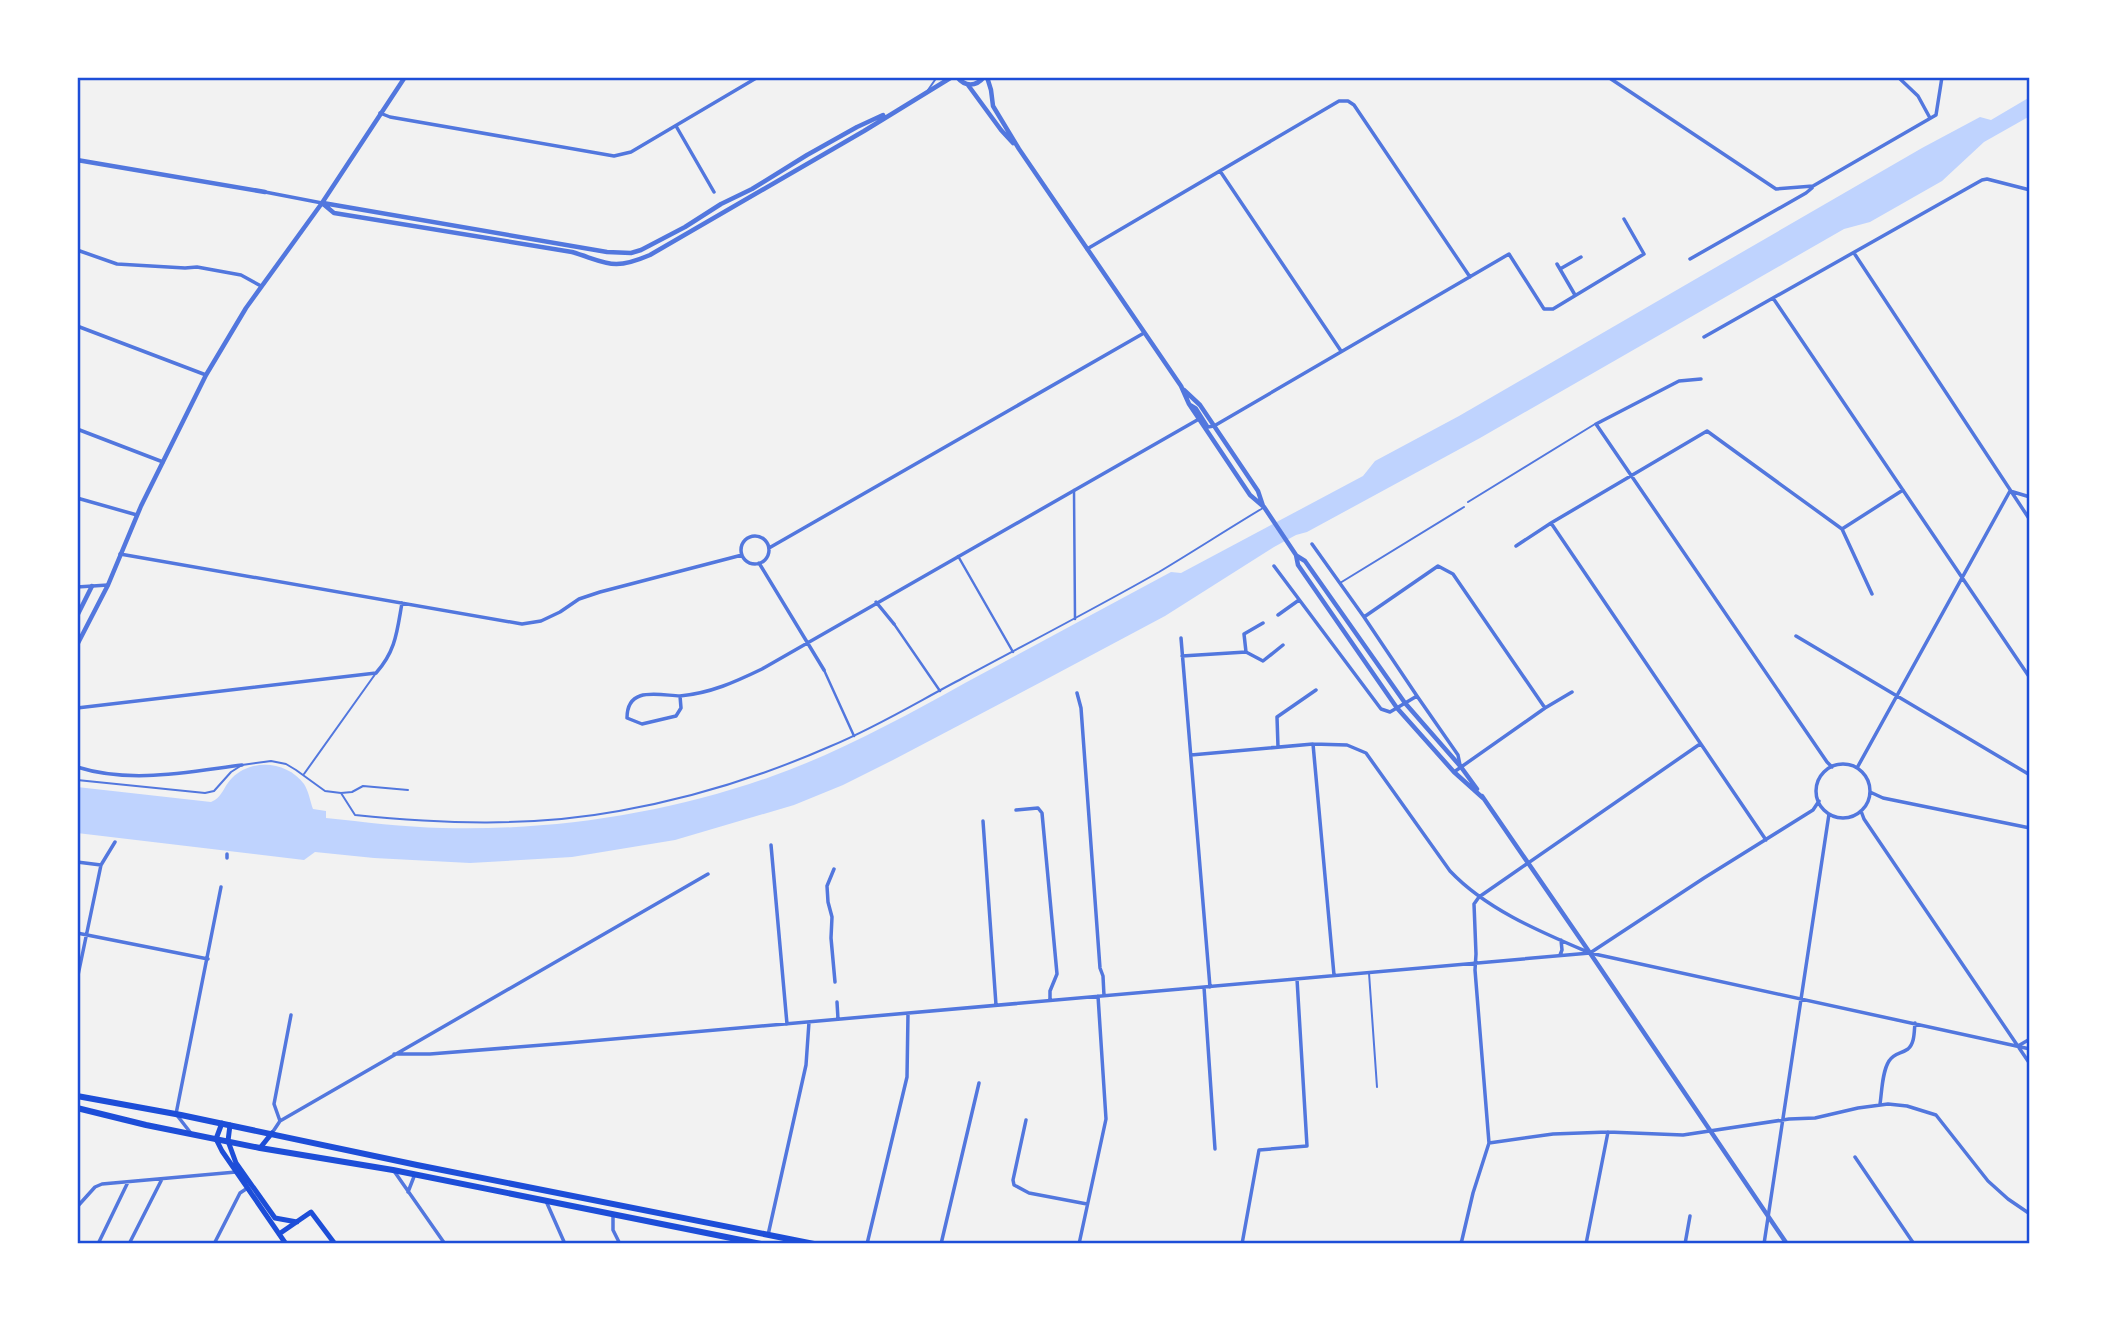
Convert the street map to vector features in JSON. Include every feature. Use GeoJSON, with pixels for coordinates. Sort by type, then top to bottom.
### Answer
{"type":"FeatureCollection","features":[{"type":"Feature","properties":{"kind":"main road"},"geometry":{"type":"LineString","coordinates":[[77,1096],[272,1133],[417,1165],[814,1244]]}},
{"type":"Feature","properties":{"kind":"main road"},"geometry":{"type":"LineString","coordinates":[[77,1108],[260,1148],[415,1174],[761,1244]]}},
{"type":"Feature","properties":{"kind":"main road"},"geometry":{"type":"LineString","coordinates":[[216,1139],[222,1123]]}},
{"type":"Feature","properties":{"kind":"main road"},"geometry":{"type":"LineString","coordinates":[[230,1125],[228,1141],[238,1172],[246,1189],[286,1244]]}},
{"type":"Feature","properties":{"kind":"main road"},"geometry":{"type":"LineString","coordinates":[[260,1148],[272,1133]]}},
{"type":"Feature","properties":{"kind":"main road"},"geometry":{"type":"LineString","coordinates":[[216,1139],[238,1172],[275,1218],[297,1222]]}},
{"type":"Feature","properties":{"kind":"main road"},"geometry":{"type":"LineString","coordinates":[[279,1234],[311,1212],[335,1244]]}},
{"type":"Feature","properties":{"kind":"street"},"geometry":{"type":"LineString","coordinates":[[77,645],[108,585],[137,515],[206,375],[261,286],[322,203],[405,77]]}},
{"type":"Feature","properties":{"kind":"street"},"geometry":{"type":"LineString","coordinates":[[380,113],[390,117],[614,156],[631,152],[758,77]]}},
{"type":"Feature","properties":{"kind":"street"},"geometry":{"type":"LineString","coordinates":[[864,131],[863,127],[952,77]]}},
{"type":"Feature","properties":{"kind":"street"},"geometry":{"type":"LineString","coordinates":[[957,77],[968,85],[1001,130],[1019,149]]}},
{"type":"Feature","properties":{"kind":"street"},"geometry":{"type":"LineString","coordinates":[[968,85],[978,83],[985,77],[991,90],[993,106],[1019,149],[1181,386],[1199,405],[1258,491],[1264,507],[1296,555],[1298,565],[1397,708],[1454,772],[1483,798]]}},
{"type":"Feature","properties":{"kind":"street"},"geometry":{"type":"LineString","coordinates":[[1608,77],[1776,189],[1814,186]]}},
{"type":"Feature","properties":{"kind":"street"},"geometry":{"type":"LineString","coordinates":[[1898,77],[1918,96],[1930,118]]}},
{"type":"Feature","properties":{"kind":"street"},"geometry":{"type":"LineString","coordinates":[[1690,259],[1936,115],[1942,77]]}},
{"type":"Feature","properties":{"kind":"street"},"geometry":{"type":"LineString","coordinates":[[322,203],[334,213],[572,253],[606,264],[618,264],[650,255],[864,131],[912,99]]}},
{"type":"Feature","properties":{"kind":"street"},"geometry":{"type":"LineString","coordinates":[[1087,249],[1339,101],[1348,101],[1354,105],[1470,276]]}},
{"type":"Feature","properties":{"kind":"street"},"geometry":{"type":"LineString","coordinates":[[77,160],[631,253],[685,227],[807,155],[881,116]]}},
{"type":"Feature","properties":{"kind":"street"},"geometry":{"type":"LineString","coordinates":[[676,126],[714,192]]}},
{"type":"Feature","properties":{"kind":"street"},"geometry":{"type":"LineString","coordinates":[[1220,171],[1341,351]]}},
{"type":"Feature","properties":{"kind":"street"},"geometry":{"type":"LineString","coordinates":[[1704,337],[1987,179],[2030,190]]}},
{"type":"Feature","properties":{"kind":"street"},"geometry":{"type":"LineString","coordinates":[[1189,404],[1196,408],[1208,426],[1214,426],[1509,254],[1544,309],[1553,309],[1644,254],[1624,219]]}},
{"type":"Feature","properties":{"kind":"street"},"geometry":{"type":"LineString","coordinates":[[77,250],[117,264],[197,267],[241,275],[261,286]]}},
{"type":"Feature","properties":{"kind":"street"},"geometry":{"type":"LineString","coordinates":[[1854,253],[2030,520]]}},
{"type":"Feature","properties":{"kind":"street"},"geometry":{"type":"LineString","coordinates":[[1560,269],[1581,257]]}},
{"type":"Feature","properties":{"kind":"street"},"geometry":{"type":"LineString","coordinates":[[1557,264],[1575,296]]}},
{"type":"Feature","properties":{"kind":"street"},"geometry":{"type":"LineString","coordinates":[[1773,299],[2030,678]]}},
{"type":"Feature","properties":{"kind":"street"},"geometry":{"type":"LineString","coordinates":[[77,326],[206,375]]}},
{"type":"Feature","properties":{"kind":"street"},"geometry":{"type":"LineString","coordinates":[[769,548],[1144,333]]}},
{"type":"Feature","properties":{"kind":"street"},"geometry":{"type":"LineString","coordinates":[[1701,379],[1679,381],[1596,424],[1832,767]]}},
{"type":"Feature","properties":{"kind":"street"},"geometry":{"type":"LineString","coordinates":[[1181,386],[1189,404],[1250,495],[1264,507]]}},
{"type":"Feature","properties":{"kind":"street"},"geometry":{"type":"LineString","coordinates":[[680,696],[681,708],[676,716],[642,724],[627,718],[627,709],[633,699],[642,694],[698,694],[724,687],[762,669],[1199,419]]}},
{"type":"Feature","properties":{"kind":"street"},"geometry":{"type":"LineString","coordinates":[[77,429],[164,462]]}},
{"type":"Feature","properties":{"kind":"street"},"geometry":{"type":"LineString","coordinates":[[1516,546],[1707,431],[1842,529],[1872,594]]}},
{"type":"Feature","properties":{"kind":"street"},"geometry":{"type":"LineString","coordinates":[[1074,490],[1075,619]]}},
{"type":"Feature","properties":{"kind":"street"},"geometry":{"type":"LineString","coordinates":[[1842,529],[1903,490]]}},
{"type":"Feature","properties":{"kind":"street"},"geometry":{"type":"LineString","coordinates":[[2010,491],[2030,497]]}},
{"type":"Feature","properties":{"kind":"street"},"geometry":{"type":"LineString","coordinates":[[1857,768],[2010,491]]}},
{"type":"Feature","properties":{"kind":"street"},"geometry":{"type":"LineString","coordinates":[[77,498],[137,515]]}},
{"type":"Feature","properties":{"kind":"street"},"geometry":{"type":"LineString","coordinates":[[1551,523],[1766,840]]}},
{"type":"Feature","properties":{"kind":"street"},"geometry":{"type":"LineString","coordinates":[[751,536],[761,537],[769,548],[767,558],[760,563],[751,564],[742,555],[741,545],[751,536]]}},
{"type":"Feature","properties":{"kind":"street"},"geometry":{"type":"LineString","coordinates":[[1312,544],[1458,755],[1461,767]]}},
{"type":"Feature","properties":{"kind":"street"},"geometry":{"type":"LineString","coordinates":[[120,554],[522,624],[541,621],[590,595],[742,555]]}},
{"type":"Feature","properties":{"kind":"street"},"geometry":{"type":"LineString","coordinates":[[1296,555],[1305,561],[1405,703],[1461,767],[1787,1244]]}},
{"type":"Feature","properties":{"kind":"street"},"geometry":{"type":"LineString","coordinates":[[958,556],[1013,652]]}},
{"type":"Feature","properties":{"kind":"street"},"geometry":{"type":"LineString","coordinates":[[760,563],[824,670],[854,736]]}},
{"type":"Feature","properties":{"kind":"street"},"geometry":{"type":"LineString","coordinates":[[1273,566],[1381,709],[1390,712],[1417,695]]}},
{"type":"Feature","properties":{"kind":"street"},"geometry":{"type":"LineString","coordinates":[[1364,617],[1438,566],[1454,574],[1545,708]]}},
{"type":"Feature","properties":{"kind":"street"},"geometry":{"type":"LineString","coordinates":[[77,587],[108,585]]}},
{"type":"Feature","properties":{"kind":"street"},"geometry":{"type":"LineString","coordinates":[[77,616],[92,586]]}},
{"type":"Feature","properties":{"kind":"street"},"geometry":{"type":"LineString","coordinates":[[1278,615],[1299,600]]}},
{"type":"Feature","properties":{"kind":"street"},"geometry":{"type":"LineString","coordinates":[[876,602],[940,691]]}},
{"type":"Feature","properties":{"kind":"street"},"geometry":{"type":"LineString","coordinates":[[77,708],[376,673],[387,662],[394,648],[402,603]]}},
{"type":"Feature","properties":{"kind":"street"},"geometry":{"type":"LineString","coordinates":[[1246,652],[1244,634],[1263,623]]}},
{"type":"Feature","properties":{"kind":"street"},"geometry":{"type":"LineString","coordinates":[[1796,636],[2030,775]]}},
{"type":"Feature","properties":{"kind":"street"},"geometry":{"type":"LineString","coordinates":[[1181,638],[1210,986]]}},
{"type":"Feature","properties":{"kind":"street"},"geometry":{"type":"LineString","coordinates":[[1182,656],[1246,652],[1263,661],[1283,645]]}},
{"type":"Feature","properties":{"kind":"street"},"geometry":{"type":"LineString","coordinates":[[1278,747],[1277,717],[1316,690]]}},
{"type":"Feature","properties":{"kind":"street"},"geometry":{"type":"LineString","coordinates":[[1454,772],[1572,692]]}},
{"type":"Feature","properties":{"kind":"street"},"geometry":{"type":"LineString","coordinates":[[1077,693],[1081,708],[1104,996]]}},
{"type":"Feature","properties":{"kind":"street"},"geometry":{"type":"LineString","coordinates":[[1191,755],[1313,744],[1347,745],[1366,753],[1450,871],[1464,885],[1504,912],[1590,953],[2030,1049]]}},
{"type":"Feature","properties":{"kind":"street"},"geometry":{"type":"LineString","coordinates":[[1313,744],[1334,975]]}},
{"type":"Feature","properties":{"kind":"street"},"geometry":{"type":"LineString","coordinates":[[1468,1244],[1461,1243],[1489,1143],[1475,963],[1474,904],[1479,897],[1527,862],[1700,744]]}},
{"type":"Feature","properties":{"kind":"street"},"geometry":{"type":"LineString","coordinates":[[1843,764],[1857,768],[1867,778],[1869,800],[1861,811],[1846,818],[1829,814],[1819,801],[1817,785],[1820,778],[1832,767],[1843,764]]}},
{"type":"Feature","properties":{"kind":"street"},"geometry":{"type":"LineString","coordinates":[[77,767],[98,774],[160,776],[242,765]]}},
{"type":"Feature","properties":{"kind":"street"},"geometry":{"type":"LineString","coordinates":[[1870,792],[1883,798],[2030,828]]}},
{"type":"Feature","properties":{"kind":"street"},"geometry":{"type":"LineString","coordinates":[[394,1055],[908,1014],[1590,953],[1813,810],[1819,801]]}},
{"type":"Feature","properties":{"kind":"street"},"geometry":{"type":"LineString","coordinates":[[1016,810],[1038,808],[1042,813],[1057,974],[1050,991],[1050,1000]]}},
{"type":"Feature","properties":{"kind":"street"},"geometry":{"type":"LineString","coordinates":[[1861,811],[2030,1064]]}},
{"type":"Feature","properties":{"kind":"street"},"geometry":{"type":"LineString","coordinates":[[1764,1244],[1829,814]]}},
{"type":"Feature","properties":{"kind":"street"},"geometry":{"type":"LineString","coordinates":[[983,821],[996,1005]]}},
{"type":"Feature","properties":{"kind":"street"},"geometry":{"type":"LineString","coordinates":[[77,980],[101,864],[114,842]]}},
{"type":"Feature","properties":{"kind":"street"},"geometry":{"type":"LineString","coordinates":[[771,845],[788,1024]]}},
{"type":"Feature","properties":{"kind":"street"},"geometry":{"type":"LineString","coordinates":[[77,862],[101,864]]}},
{"type":"Feature","properties":{"kind":"street"},"geometry":{"type":"LineString","coordinates":[[834,869],[827,886],[832,917],[835,982]]}},
{"type":"Feature","properties":{"kind":"street"},"geometry":{"type":"LineString","coordinates":[[272,1133],[280,1121],[708,874]]}},
{"type":"Feature","properties":{"kind":"street"},"geometry":{"type":"LineString","coordinates":[[191,1133],[176,1114],[221,887]]}},
{"type":"Feature","properties":{"kind":"street"},"geometry":{"type":"LineString","coordinates":[[77,933],[208,959]]}},
{"type":"Feature","properties":{"kind":"street"},"geometry":{"type":"LineString","coordinates":[[1560,955],[1561,940]]}},
{"type":"Feature","properties":{"kind":"street"},"geometry":{"type":"LineString","coordinates":[[1242,1244],[1259,1150],[1307,1146],[1297,979]]}},
{"type":"Feature","properties":{"kind":"street"},"geometry":{"type":"LineString","coordinates":[[1204,987],[1215,1149]]}},
{"type":"Feature","properties":{"kind":"street"},"geometry":{"type":"LineString","coordinates":[[1079,1244],[1106,1119],[1098,996]]}},
{"type":"Feature","properties":{"kind":"street"},"geometry":{"type":"LineString","coordinates":[[837,1002],[838,1019]]}},
{"type":"Feature","properties":{"kind":"street"},"geometry":{"type":"LineString","coordinates":[[867,1244],[907,1077],[908,1014]]}},
{"type":"Feature","properties":{"kind":"street"},"geometry":{"type":"LineString","coordinates":[[280,1121],[274,1104],[291,1015]]}},
{"type":"Feature","properties":{"kind":"street"},"geometry":{"type":"LineString","coordinates":[[768,1235],[806,1065],[809,1022]]}},
{"type":"Feature","properties":{"kind":"street"},"geometry":{"type":"LineString","coordinates":[[1880,1105],[1885,1070],[1890,1059],[1908,1049],[1913,1041],[1915,1023]]}},
{"type":"Feature","properties":{"kind":"street"},"geometry":{"type":"LineString","coordinates":[[2018,1046],[2030,1039]]}},
{"type":"Feature","properties":{"kind":"street"},"geometry":{"type":"LineString","coordinates":[[941,1244],[979,1083]]}},
{"type":"Feature","properties":{"kind":"street"},"geometry":{"type":"LineString","coordinates":[[1489,1143],[1553,1134],[1608,1132],[1683,1135],[1810,1118],[1880,1105],[1913,1107],[1936,1115],[1988,1181],[2030,1214]]}},
{"type":"Feature","properties":{"kind":"street"},"geometry":{"type":"LineString","coordinates":[[1027,1120],[1014,1185],[1028,1193],[1087,1204]]}},
{"type":"Feature","properties":{"kind":"street"},"geometry":{"type":"LineString","coordinates":[[1586,1244],[1608,1132]]}},
{"type":"Feature","properties":{"kind":"street"},"geometry":{"type":"LineString","coordinates":[[1855,1157],[1914,1244]]}},
{"type":"Feature","properties":{"kind":"street"},"geometry":{"type":"LineString","coordinates":[[393,1170],[445,1244]]}},
{"type":"Feature","properties":{"kind":"street"},"geometry":{"type":"LineString","coordinates":[[77,1206],[98,1185],[238,1172]]}},
{"type":"Feature","properties":{"kind":"street"},"geometry":{"type":"LineString","coordinates":[[408,1192],[415,1174]]}},
{"type":"Feature","properties":{"kind":"street"},"geometry":{"type":"LineString","coordinates":[[129,1244],[162,1179]]}},
{"type":"Feature","properties":{"kind":"street"},"geometry":{"type":"LineString","coordinates":[[98,1244],[128,1182]]}},
{"type":"Feature","properties":{"kind":"street"},"geometry":{"type":"LineString","coordinates":[[214,1244],[240,1193],[246,1189]]}},
{"type":"Feature","properties":{"kind":"street"},"geometry":{"type":"LineString","coordinates":[[546,1201],[565,1244]]}},
{"type":"Feature","properties":{"kind":"street"},"geometry":{"type":"LineString","coordinates":[[612,1214],[613,1230],[619,1242]]}},
{"type":"Feature","properties":{"kind":"street"},"geometry":{"type":"LineString","coordinates":[[1685,1244],[1690,1216]]}},
{"type":"Feature","properties":{"kind":"lane"},"geometry":{"type":"LineString","coordinates":[[928,90],[937,77]]}},
{"type":"Feature","properties":{"kind":"lane"},"geometry":{"type":"LineString","coordinates":[[1468,502],[1596,424]]}},
{"type":"Feature","properties":{"kind":"lane"},"geometry":{"type":"LineString","coordinates":[[341,793],[355,816],[475,823],[545,820],[617,812],[686,797],[763,774],[854,736],[902,712],[1075,619],[1264,507]]}},
{"type":"Feature","properties":{"kind":"lane"},"geometry":{"type":"LineString","coordinates":[[1340,583],[1464,507]]}},
{"type":"Feature","properties":{"kind":"lane"},"geometry":{"type":"LineString","coordinates":[[304,775],[376,673]]}},
{"type":"Feature","properties":{"kind":"lane"},"geometry":{"type":"LineString","coordinates":[[77,780],[205,793],[214,791],[231,772],[242,765],[271,761],[286,764],[325,791],[352,792],[363,786],[408,790]]}},
{"type":"Feature","properties":{"kind":"lane"},"geometry":{"type":"LineString","coordinates":[[1369,972],[1377,1087]]}},
{"type":"Feature","properties":{"kind":"water"},"geometry":{"type":"Polygon","coordinates":[[[2030,97],[2030,116],[1984,142],[1942,181],[1870,222],[1844,229],[1480,438],[1307,532],[1274,547],[1165,616],[893,760],[794,805],[675,840],[572,857],[470,863],[315,852],[304,860],[77,833],[77,787],[211,802],[232,778],[249,767],[259,765],[279,767],[297,776],[306,787],[313,809],[326,811],[326,818],[442,828],[525,826],[608,818],[690,801],[795,768],[894,722],[1171,572],[1181,573],[1363,476],[1375,461],[1459,416],[1922,148],[1980,117],[1991,120],[2030,97]]]}}]}
